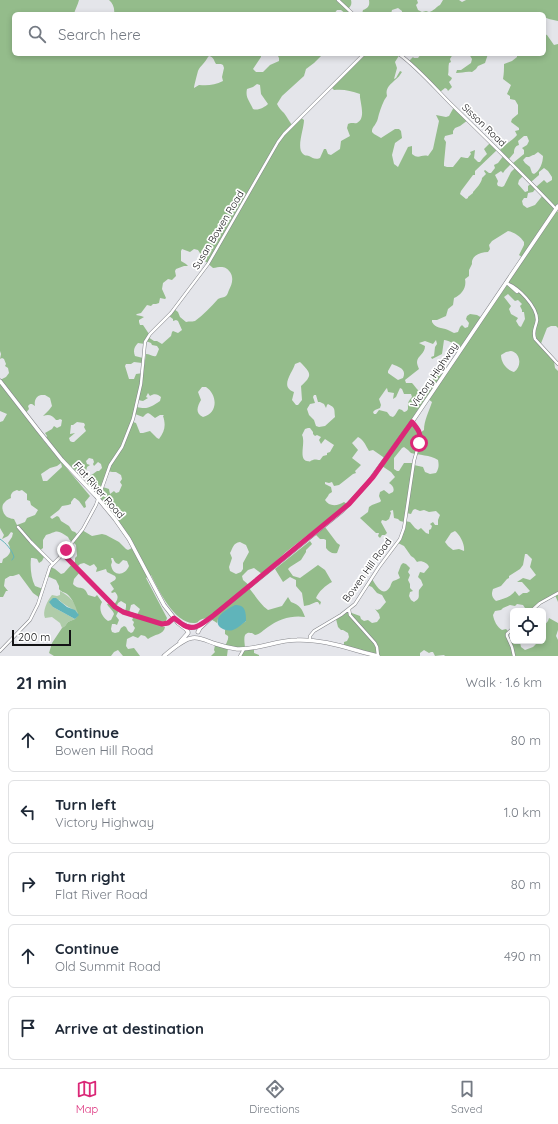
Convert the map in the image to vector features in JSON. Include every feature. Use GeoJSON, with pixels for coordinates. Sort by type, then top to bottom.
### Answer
{"type":"FeatureCollection","features":[{"type":"Feature","properties":{"kind":"main road","name":"Victory Highway"},"geometry":{"type":"LineString","coordinates":[[193,637],[214,615],[349,504],[373,477],[507,284],[557,208]]}},
{"type":"Feature","properties":{"kind":"main road","name":"Flat River Road"},"geometry":{"type":"LineString","coordinates":[[0,381],[52,448],[115,519],[125,533],[161,600],[178,623],[193,637]]}},
{"type":"Feature","properties":{"kind":"main road","name":"Victory Highway"},"geometry":{"type":"LineString","coordinates":[[193,628],[214,615]]}},
{"type":"Feature","properties":{"kind":"main road","name":"Flat River Road"},"geometry":{"type":"LineString","coordinates":[[174,618],[181,624],[197,629],[198,633]]}},
{"type":"Feature","properties":{"kind":"main road"},"geometry":{"type":"LineString","coordinates":[[172,650],[193,628]]}},
{"type":"Feature","properties":{"kind":"main road"},"geometry":{"type":"LineString","coordinates":[[198,633],[200,636],[216,644]]}},
{"type":"Feature","properties":{"kind":"main road"},"geometry":{"type":"LineString","coordinates":[[164,656],[193,637],[232,648],[244,649],[291,640],[310,640],[378,656]]}},
{"type":"Feature","properties":{"kind":"street"},"geometry":{"type":"LineString","coordinates":[[338,0],[351,12]]}},
{"type":"Feature","properties":{"kind":"street","name":"Susan Bowen Road"},"geometry":{"type":"LineString","coordinates":[[53,564],[83,529],[96,505],[110,465],[122,447],[133,419],[140,384],[145,342],[148,336],[171,313],[208,264],[284,134],[362,56]]}},
{"type":"Feature","properties":{"kind":"street","name":"Sisson Road"},"geometry":{"type":"LineString","coordinates":[[401,56],[423,75],[557,208]]}},
{"type":"Feature","properties":{"kind":"street"},"geometry":{"type":"LineString","coordinates":[[507,284],[529,301],[537,320],[534,334],[535,339],[558,364]]}},
{"type":"Feature","properties":{"kind":"street","name":"Bowen Hill Road"},"geometry":{"type":"LineString","coordinates":[[310,640],[310,636],[314,631],[349,610],[357,601],[401,535],[420,436],[418,430],[412,422]]}},
{"type":"Feature","properties":{"kind":"street"},"geometry":{"type":"LineString","coordinates":[[0,651],[27,622],[34,612],[50,567],[53,564],[18,527]]}},
{"type":"Feature","properties":{"kind":"street"},"geometry":{"type":"LineString","coordinates":[[63,554],[107,600],[118,609],[162,624],[168,623],[174,618]]}},
{"type":"Feature","properties":{"kind":"street"},"geometry":{"type":"LineString","coordinates":[[534,608],[540,603],[558,593]]}},
{"type":"Feature","properties":{"kind":"street"},"geometry":{"type":"LineString","coordinates":[[349,610],[350,615],[375,643],[378,656]]}},
{"type":"Feature","properties":{"kind":"street"},"geometry":{"type":"LineString","coordinates":[[510,631],[507,636],[510,643]]}},
{"type":"Feature","properties":{"kind":"street"},"geometry":{"type":"LineString","coordinates":[[510,644],[514,656]]}},
{"type":"Feature","properties":{"kind":"street"},"geometry":{"type":"LineString","coordinates":[[240,656],[244,649]]}},
{"type":"Feature","properties":{"kind":"green space"},"geometry":{"type":"Polygon","coordinates":[[[0,0],[79,0],[75,12],[12,12],[12,56],[209,56],[261,56],[253,69],[256,72],[263,72],[270,65],[279,61],[278,56],[321,56],[306,69],[304,76],[282,96],[277,104],[292,125],[300,117],[304,120],[300,143],[301,151],[304,155],[315,159],[320,158],[324,149],[326,149],[328,154],[331,155],[340,149],[341,141],[350,136],[347,128],[348,124],[357,123],[362,117],[360,94],[347,90],[334,90],[331,87],[362,56],[399,56],[395,62],[397,68],[394,79],[400,71],[402,72],[387,89],[387,96],[384,100],[372,132],[381,138],[395,129],[399,129],[401,131],[402,138],[395,143],[392,155],[394,164],[398,167],[408,147],[412,146],[412,154],[414,156],[428,156],[433,149],[439,121],[436,115],[446,117],[449,116],[454,107],[468,120],[455,128],[453,134],[445,136],[444,166],[453,167],[461,157],[468,158],[471,154],[470,152],[475,150],[474,158],[480,162],[487,154],[484,149],[491,142],[498,149],[475,171],[475,175],[473,175],[461,191],[460,194],[466,199],[473,193],[486,174],[484,171],[485,170],[491,173],[495,168],[494,165],[498,163],[504,155],[500,150],[517,135],[515,131],[519,130],[519,128],[511,122],[512,119],[518,114],[518,105],[515,100],[510,99],[510,96],[507,94],[511,85],[503,79],[504,64],[512,61],[517,56],[546,56],[546,35],[554,45],[558,44],[558,207],[556,210],[558,212],[558,328],[556,326],[551,326],[547,328],[540,346],[554,361],[555,368],[558,371],[558,602],[555,595],[535,608],[525,608],[523,605],[517,604],[515,606],[510,605],[501,610],[495,611],[493,615],[495,622],[499,627],[502,630],[506,629],[509,632],[510,644],[520,644],[521,647],[525,650],[536,644],[546,644],[546,623],[549,618],[558,623],[556,636],[558,640],[558,656],[435,656],[433,652],[429,653],[424,650],[420,653],[420,656],[372,656],[344,647],[344,642],[347,641],[349,637],[348,633],[338,627],[336,619],[349,610],[349,612],[360,616],[364,621],[368,620],[372,623],[377,622],[380,618],[375,609],[380,609],[386,602],[382,595],[367,585],[372,579],[379,589],[382,591],[387,590],[393,581],[400,578],[398,573],[401,565],[403,563],[406,564],[410,568],[408,572],[410,575],[408,580],[410,588],[413,591],[410,592],[409,596],[414,602],[418,598],[419,590],[423,585],[418,577],[420,572],[424,573],[429,567],[424,562],[417,562],[404,546],[398,543],[402,535],[404,522],[394,518],[393,510],[390,511],[391,513],[389,519],[386,521],[382,520],[381,522],[387,533],[382,535],[380,538],[378,536],[379,533],[376,533],[360,518],[368,512],[369,507],[381,501],[379,496],[380,492],[384,490],[389,494],[394,491],[389,483],[395,477],[391,472],[382,466],[386,459],[373,450],[369,451],[363,441],[358,437],[352,443],[358,450],[352,458],[361,465],[355,471],[356,473],[339,485],[334,486],[332,482],[325,482],[325,484],[331,487],[332,492],[325,500],[329,504],[334,505],[344,502],[347,504],[286,552],[262,574],[254,568],[248,570],[242,576],[243,580],[250,586],[249,588],[268,610],[282,606],[288,597],[291,602],[297,604],[305,617],[286,618],[272,624],[255,635],[252,633],[246,634],[244,639],[245,648],[254,649],[254,653],[259,656],[240,656],[243,650],[228,648],[227,656],[211,656],[215,652],[215,645],[225,647],[228,636],[225,634],[225,630],[234,629],[246,621],[218,619],[217,623],[211,620],[202,619],[195,623],[188,622],[181,618],[168,605],[151,575],[146,578],[167,618],[166,621],[162,622],[137,615],[140,609],[134,604],[131,605],[129,613],[125,612],[126,604],[121,601],[118,603],[116,608],[119,610],[116,616],[119,620],[117,625],[112,624],[111,629],[112,632],[115,633],[119,632],[124,626],[131,633],[133,632],[135,628],[132,620],[134,616],[165,627],[163,632],[148,639],[141,635],[138,638],[133,636],[127,639],[126,646],[128,649],[134,648],[140,656],[123,656],[118,650],[111,656],[54,656],[49,653],[52,643],[62,628],[68,622],[75,619],[78,615],[76,607],[71,599],[67,594],[59,589],[56,580],[47,576],[51,567],[61,574],[75,562],[75,558],[77,556],[76,545],[68,537],[59,532],[46,535],[43,540],[43,548],[39,551],[44,557],[42,561],[39,563],[37,559],[31,558],[31,572],[35,586],[43,589],[40,598],[33,593],[19,574],[5,579],[4,586],[8,591],[6,591],[3,597],[0,597],[0,563],[2,563],[3,559],[8,556],[10,552],[8,543],[13,533],[11,532],[8,536],[2,539],[4,535],[0,528],[0,422],[3,421],[7,414],[0,411],[0,380],[6,377],[9,373],[8,368],[5,366],[6,364],[4,359],[0,359],[0,0]],[[209,56],[198,71],[194,88],[199,85],[211,85],[223,81],[223,65],[216,64],[209,56]],[[257,84],[247,89],[248,99],[253,109],[259,109],[268,104],[261,94],[260,85],[257,84]],[[524,136],[518,141],[519,145],[509,159],[512,163],[503,173],[501,171],[495,175],[498,181],[498,186],[504,186],[511,172],[516,167],[513,163],[524,154],[524,150],[522,148],[527,145],[529,141],[527,136],[524,136]],[[538,152],[526,157],[523,160],[534,174],[541,166],[543,156],[538,152]],[[544,168],[539,172],[539,175],[531,182],[524,175],[519,180],[518,184],[525,192],[528,191],[528,186],[532,183],[536,187],[544,180],[547,183],[552,180],[552,177],[548,171],[544,168]],[[536,188],[533,192],[528,193],[527,198],[524,198],[522,201],[523,205],[527,208],[535,205],[543,195],[536,188]],[[508,231],[492,241],[489,245],[490,249],[488,252],[479,254],[473,259],[469,270],[469,276],[465,279],[463,291],[454,298],[453,305],[448,309],[446,316],[437,320],[432,320],[435,326],[454,333],[458,332],[462,325],[465,328],[468,327],[469,323],[466,319],[470,314],[477,315],[482,318],[523,258],[519,255],[524,242],[513,232],[508,231]],[[182,249],[181,261],[188,266],[176,269],[176,276],[172,280],[168,279],[163,283],[162,289],[166,298],[160,298],[159,303],[151,306],[147,305],[141,313],[136,315],[144,317],[139,320],[139,322],[149,334],[148,337],[162,344],[171,336],[173,331],[178,333],[182,330],[178,321],[173,321],[173,319],[169,316],[174,309],[186,322],[195,321],[218,299],[225,297],[228,294],[232,283],[231,274],[226,268],[213,268],[205,261],[198,250],[194,249],[190,252],[182,249]],[[508,294],[504,297],[511,306],[509,309],[511,314],[518,318],[516,321],[521,327],[525,319],[524,312],[522,312],[520,306],[522,304],[518,300],[515,301],[508,294]],[[436,340],[433,344],[425,341],[419,343],[425,346],[425,349],[417,360],[419,369],[405,380],[406,383],[412,383],[421,392],[425,392],[427,390],[427,384],[433,380],[434,373],[436,371],[443,375],[461,350],[456,344],[444,340],[442,354],[432,359],[431,357],[434,356],[435,347],[437,344],[436,340]],[[146,341],[145,344],[138,343],[134,351],[135,356],[143,358],[142,363],[134,362],[131,364],[126,364],[125,366],[129,379],[134,379],[136,374],[143,373],[146,354],[156,356],[159,349],[157,346],[146,341]],[[511,351],[501,355],[502,361],[507,368],[514,372],[517,370],[519,364],[517,354],[511,351]],[[300,362],[295,364],[287,383],[290,390],[294,392],[292,400],[296,405],[298,405],[302,400],[301,386],[309,376],[308,372],[300,362]],[[392,364],[388,373],[398,380],[403,378],[404,375],[403,370],[400,367],[392,364]],[[202,387],[198,392],[201,400],[198,405],[198,412],[203,417],[212,412],[215,403],[210,390],[206,387],[202,387]],[[387,388],[379,399],[381,405],[380,408],[373,412],[374,414],[376,414],[379,410],[387,412],[393,417],[399,409],[404,412],[408,409],[408,403],[412,397],[411,394],[404,394],[400,388],[396,397],[393,399],[394,393],[388,392],[387,388]],[[148,393],[146,397],[148,398],[143,401],[138,400],[137,407],[147,408],[152,406],[160,401],[161,397],[156,394],[150,396],[148,393]],[[41,395],[36,399],[35,406],[30,404],[28,406],[29,409],[25,414],[44,441],[90,496],[85,502],[86,507],[84,508],[79,501],[74,498],[71,504],[62,506],[50,517],[52,519],[57,516],[59,517],[61,521],[69,526],[72,531],[78,535],[82,530],[92,536],[102,534],[119,542],[128,550],[132,548],[124,532],[98,500],[99,494],[97,494],[85,481],[102,468],[101,464],[98,462],[94,466],[93,459],[89,458],[86,461],[87,464],[90,465],[81,476],[60,456],[46,438],[47,436],[45,433],[54,426],[57,428],[61,426],[62,420],[56,420],[50,415],[43,416],[52,406],[50,398],[45,395],[41,395]],[[314,395],[313,397],[315,403],[310,404],[307,409],[309,415],[314,420],[316,426],[325,426],[335,417],[334,410],[328,404],[326,408],[324,404],[318,402],[316,395],[314,395]],[[428,399],[412,422],[420,433],[424,430],[432,402],[428,399]],[[148,413],[143,417],[135,414],[133,422],[136,423],[140,433],[150,431],[159,439],[163,433],[164,415],[160,415],[155,418],[148,413]],[[77,422],[71,425],[70,434],[75,433],[69,438],[70,441],[74,442],[86,431],[84,427],[85,425],[84,423],[77,422]],[[310,428],[305,429],[302,435],[303,457],[304,460],[307,461],[320,460],[323,456],[330,452],[334,445],[325,439],[321,444],[319,440],[321,437],[317,435],[315,436],[310,428]],[[404,447],[394,458],[394,469],[397,471],[399,471],[404,463],[414,463],[414,465],[423,467],[425,472],[430,474],[436,473],[438,470],[438,460],[428,456],[411,453],[404,447]],[[61,463],[41,474],[43,481],[47,481],[62,467],[61,463]],[[108,471],[103,487],[109,489],[110,494],[114,491],[116,493],[119,492],[122,485],[120,482],[122,479],[121,475],[116,472],[108,471]],[[17,490],[12,493],[11,498],[3,504],[3,510],[4,514],[7,517],[14,519],[17,525],[25,522],[27,518],[35,515],[38,510],[31,505],[30,501],[27,500],[27,494],[22,490],[17,490]],[[415,509],[411,514],[406,513],[405,521],[410,522],[418,530],[421,528],[429,534],[429,530],[432,526],[430,524],[433,522],[435,525],[438,525],[440,515],[436,511],[429,512],[415,509]],[[455,531],[451,533],[445,542],[453,550],[459,549],[464,551],[462,540],[455,531]],[[240,542],[236,543],[230,553],[232,558],[229,567],[230,571],[236,574],[241,572],[243,569],[243,563],[249,552],[246,545],[240,542]],[[525,554],[523,565],[520,569],[509,576],[509,578],[501,586],[493,589],[492,596],[496,601],[504,599],[515,591],[519,596],[530,591],[522,582],[517,582],[523,578],[530,580],[536,575],[530,567],[532,559],[525,554]],[[111,558],[111,565],[114,572],[119,574],[125,572],[129,566],[127,561],[123,560],[118,564],[113,558],[111,558]],[[84,563],[80,564],[76,568],[80,572],[74,579],[73,584],[85,590],[88,595],[95,597],[97,595],[102,602],[100,607],[102,615],[108,621],[111,620],[114,614],[107,604],[110,603],[113,606],[117,599],[115,592],[111,592],[114,589],[110,583],[115,580],[115,576],[107,572],[106,569],[96,572],[97,568],[94,564],[90,566],[84,563]]]}},
{"type":"Feature","properties":{"kind":"green space"},"geometry":{"type":"Polygon","coordinates":[[[109,0],[351,0],[351,6],[348,9],[350,12],[337,10],[336,12],[114,12],[112,3],[109,0]]]}},
{"type":"Feature","properties":{"kind":"green space"},"geometry":{"type":"Polygon","coordinates":[[[369,0],[417,0],[418,3],[416,5],[418,10],[422,12],[402,12],[398,8],[392,10],[392,12],[362,12],[369,4],[369,0]]]}},
{"type":"Feature","properties":{"kind":"green space"},"geometry":{"type":"Polygon","coordinates":[[[443,0],[459,0],[462,2],[466,0],[558,0],[558,21],[546,18],[546,12],[429,12],[440,5],[443,0]]]}},
{"type":"Feature","properties":{"kind":"green space"},"geometry":{"type":"Polygon","coordinates":[[[420,56],[452,56],[450,59],[451,62],[449,63],[448,75],[452,78],[449,82],[452,87],[448,91],[445,88],[440,92],[409,61],[413,57],[418,58],[420,56]]]}},
{"type":"Feature","properties":{"kind":"green space"},"geometry":{"type":"Polygon","coordinates":[[[470,56],[487,56],[485,63],[478,66],[472,72],[456,73],[457,70],[461,70],[471,63],[472,59],[470,56]]]}},
{"type":"Feature","properties":{"kind":"green space"},"geometry":{"type":"Polygon","coordinates":[[[325,527],[340,545],[337,553],[328,551],[326,548],[326,540],[320,539],[316,535],[325,527]]]}},
{"type":"Feature","properties":{"kind":"green space"},"geometry":{"type":"Polygon","coordinates":[[[310,541],[312,544],[306,550],[301,560],[288,569],[293,576],[300,578],[318,565],[325,570],[332,582],[322,589],[317,596],[316,598],[321,602],[320,605],[316,602],[304,606],[302,593],[296,586],[296,580],[290,577],[283,582],[275,569],[310,541]]]}},
{"type":"Feature","properties":{"kind":"green space"},"geometry":{"type":"Polygon","coordinates":[[[60,591],[72,600],[78,613],[59,600],[52,604],[53,607],[75,619],[68,622],[62,628],[60,623],[52,617],[45,618],[44,616],[50,597],[52,595],[60,595],[60,591]]]}},
{"type":"Feature","properties":{"kind":"water"},"geometry":{"type":"Polygon","coordinates":[[[53,598],[56,598],[67,607],[75,610],[79,615],[75,619],[53,607],[49,602],[53,598]]]}},
{"type":"Feature","properties":{"kind":"water"},"geometry":{"type":"Polygon","coordinates":[[[235,605],[244,608],[246,621],[233,630],[222,629],[218,625],[219,617],[235,605]]]}},
{"type":"Feature","properties":{"kind":"waterway"},"geometry":{"type":"LineString","coordinates":[[0,539],[12,552],[14,557],[12,560]]}},
{"type":"Feature","properties":{"kind":"route"},"geometry":{"type":"LineString","coordinates":[[66,550],[63,554],[113,606],[123,612],[162,624],[168,623],[174,618],[187,627],[194,628],[214,615],[349,504],[364,489],[412,422],[420,434],[419,443]]}}]}
